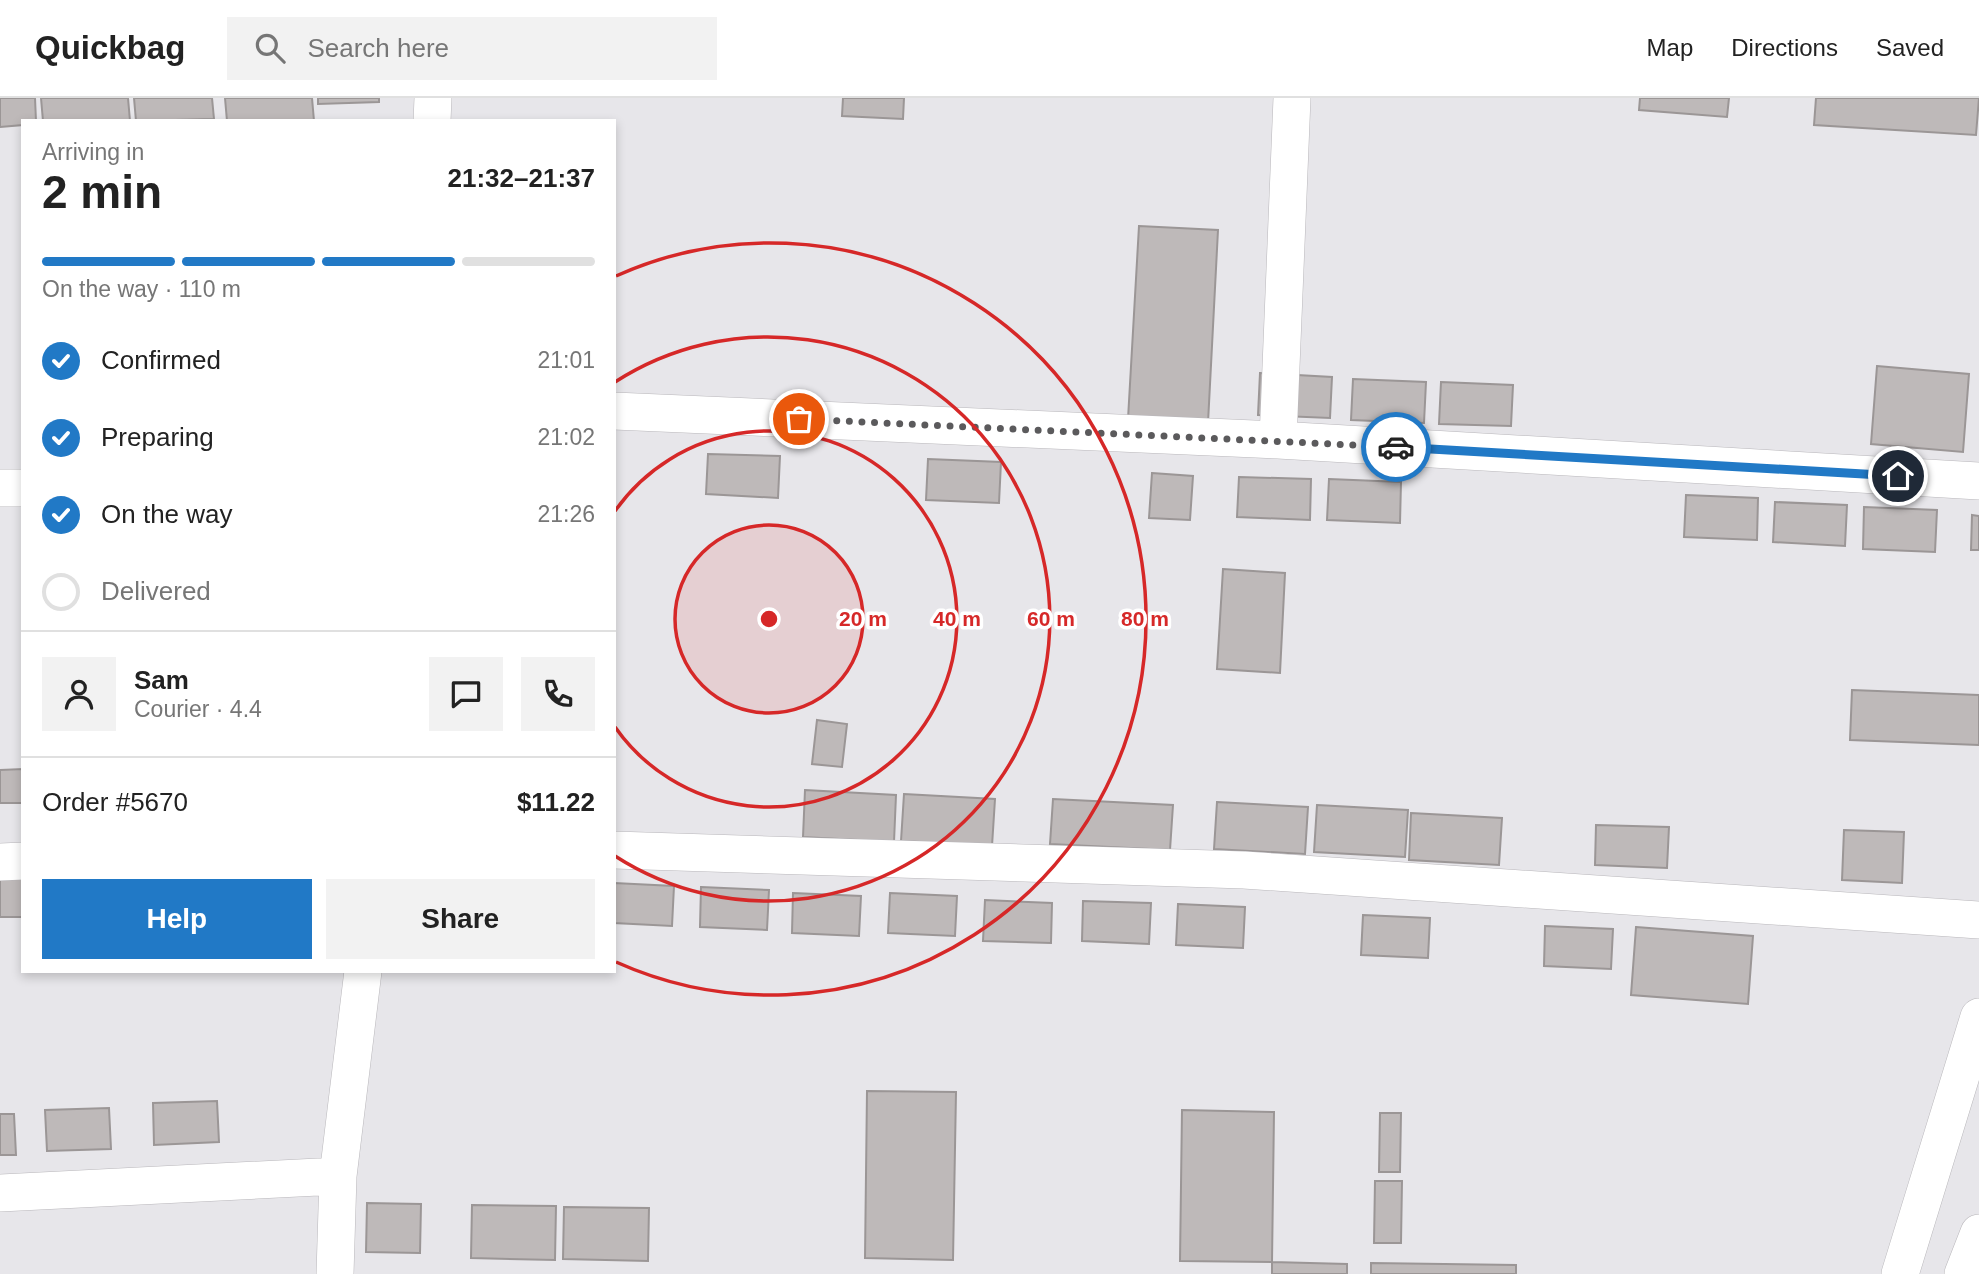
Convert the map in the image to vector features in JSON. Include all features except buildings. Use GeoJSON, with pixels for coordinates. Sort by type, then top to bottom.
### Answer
{"type":"FeatureCollection","features":[{"type":"Feature","properties":{"kind":"street"},"geometry":{"type":"LineString","coordinates":[[432,119],[433,98]]}},
{"type":"Feature","properties":{"kind":"street"},"geometry":{"type":"LineString","coordinates":[[1278,440],[1292,98]]}},
{"type":"Feature","properties":{"kind":"street"},"geometry":{"type":"LineString","coordinates":[[616,411],[1278,440],[1979,481]]}},
{"type":"Feature","properties":{"kind":"street"},"geometry":{"type":"LineString","coordinates":[[0,488],[21,488]]}},
{"type":"Feature","properties":{"kind":"street"},"geometry":{"type":"LineString","coordinates":[[616,850],[1244,870],[1979,920]]}},
{"type":"Feature","properties":{"kind":"street"},"geometry":{"type":"LineString","coordinates":[[0,862],[21,861]]}},
{"type":"Feature","properties":{"kind":"street"},"geometry":{"type":"LineString","coordinates":[[335,1274],[338,1176],[363,973]]}},
{"type":"Feature","properties":{"kind":"street"},"geometry":{"type":"LineString","coordinates":[[1907,1272],[1979,1017]]}},
{"type":"Feature","properties":{"kind":"street"},"geometry":{"type":"LineString","coordinates":[[0,1193],[338,1176]]}},
{"type":"Feature","properties":{"kind":"street"},"geometry":{"type":"LineString","coordinates":[[1963,1274],[1979,1233]]}},
{"type":"Feature","properties":{"kind":"way so far"},"geometry":{"type":"LineString","coordinates":[[799,419],[1396,447]]}},
{"type":"Feature","properties":{"kind":"route"},"geometry":{"type":"LineString","coordinates":[[1396,447],[1898,476]]}}]}
